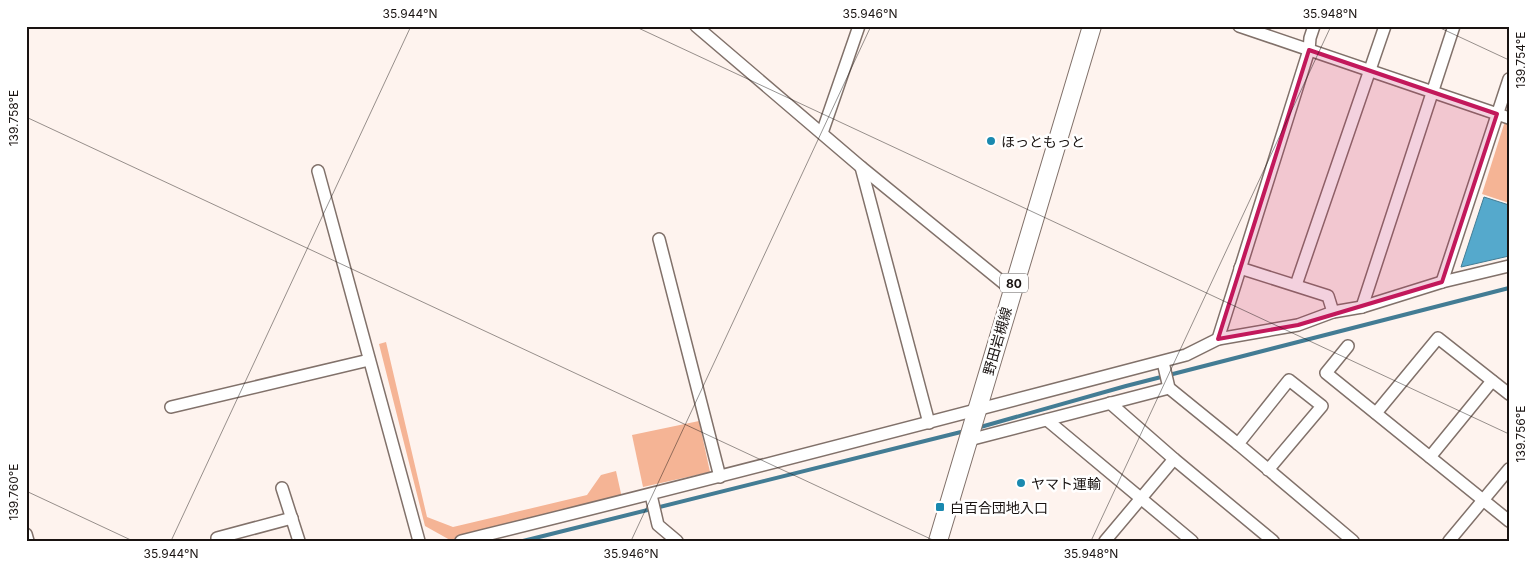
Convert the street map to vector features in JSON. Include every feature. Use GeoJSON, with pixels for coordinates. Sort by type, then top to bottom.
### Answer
{"type":"FeatureCollection","features":[{"type":"Feature","properties":{"kind":"main road","name":"野田岩槻線"},"geometry":{"type":"LineString","coordinates":[[938,541],[1092,26]]}},
{"type":"Feature","properties":{"kind":"street"},"geometry":{"type":"LineString","coordinates":[[696,26],[861,167],[1012,290]]}},
{"type":"Feature","properties":{"kind":"street"},"geometry":{"type":"LineString","coordinates":[[822,133],[859,26]]}},
{"type":"Feature","properties":{"kind":"street"},"geometry":{"type":"LineString","coordinates":[[1218,339],[1309,50],[1314,26]]}},
{"type":"Feature","properties":{"kind":"street"},"geometry":{"type":"LineString","coordinates":[[1296,285],[1385,26]]}},
{"type":"Feature","properties":{"kind":"street"},"geometry":{"type":"LineString","coordinates":[[1362,306],[1454,26]]}},
{"type":"Feature","properties":{"kind":"street"},"geometry":{"type":"LineString","coordinates":[[1243,27],[1509,118]]}},
{"type":"Feature","properties":{"kind":"street"},"geometry":{"type":"LineString","coordinates":[[1442,282],[1509,79]]}},
{"type":"Feature","properties":{"kind":"street"},"geometry":{"type":"LineString","coordinates":[[861,167],[929,423]]}},
{"type":"Feature","properties":{"kind":"street"},"geometry":{"type":"LineString","coordinates":[[318,172],[419,541]]}},
{"type":"Feature","properties":{"kind":"street"},"geometry":{"type":"LineString","coordinates":[[659,239],[720,477]]}},
{"type":"Feature","properties":{"kind":"street"},"geometry":{"type":"LineString","coordinates":[[461,541],[651,495],[977,411],[1186,356],[1218,339],[1298,325],[1333,312],[1362,306],[1442,282],[1509,266]]}},
{"type":"Feature","properties":{"kind":"street"},"geometry":{"type":"LineString","coordinates":[[1240,268],[1328,296],[1333,312]]}},
{"type":"Feature","properties":{"kind":"street"},"geometry":{"type":"LineString","coordinates":[[1376,413],[1438,338],[1509,394]]}},
{"type":"Feature","properties":{"kind":"street"},"geometry":{"type":"LineString","coordinates":[[1348,346],[1326,373],[1509,521]]}},
{"type":"Feature","properties":{"kind":"street"},"geometry":{"type":"LineString","coordinates":[[171,408],[369,360]]}},
{"type":"Feature","properties":{"kind":"street"},"geometry":{"type":"LineString","coordinates":[[1163,362],[1169,388],[1353,541]]}},
{"type":"Feature","properties":{"kind":"street"},"geometry":{"type":"LineString","coordinates":[[1238,444],[1289,380],[1322,406],[1268,470]]}},
{"type":"Feature","properties":{"kind":"street"},"geometry":{"type":"LineString","coordinates":[[1430,457],[1492,381]]}},
{"type":"Feature","properties":{"kind":"street"},"geometry":{"type":"LineString","coordinates":[[969,440],[1169,388]]}},
{"type":"Feature","properties":{"kind":"street"},"geometry":{"type":"LineString","coordinates":[[1110,403],[1273,541]]}},
{"type":"Feature","properties":{"kind":"street"},"geometry":{"type":"LineString","coordinates":[[1047,420],[1192,541]]}},
{"type":"Feature","properties":{"kind":"street"},"geometry":{"type":"LineString","coordinates":[[1105,541],[1174,459]]}},
{"type":"Feature","properties":{"kind":"street"},"geometry":{"type":"LineString","coordinates":[[1449,541],[1509,469]]}},
{"type":"Feature","properties":{"kind":"street"},"geometry":{"type":"LineString","coordinates":[[282,488],[299,541]]}},
{"type":"Feature","properties":{"kind":"street"},"geometry":{"type":"LineString","coordinates":[[651,495],[658,525],[677,541]]}},
{"type":"Feature","properties":{"kind":"street"},"geometry":{"type":"LineString","coordinates":[[217,538],[292,518]]}},
{"type":"Feature","properties":{"kind":"street"},"geometry":{"type":"LineString","coordinates":[[26,534],[28,541]]}},
{"type":"Feature","properties":{"kind":"highlighted area"},"geometry":{"type":"Polygon","coordinates":[[[1309,50],[1497,114],[1442,282],[1298,325],[1218,339],[1309,50]]]}},
{"type":"Feature","properties":{"kind":"shaded area"},"geometry":{"type":"Polygon","coordinates":[[[1505,121],[1509,122],[1509,203],[1482,194],[1505,121]]]}},
{"type":"Feature","properties":{"kind":"shaded area"},"geometry":{"type":"Polygon","coordinates":[[[386,342],[427,517],[453,527],[587,495],[601,475],[616,471],[622,498],[450,540],[425,526],[379,344],[386,342]]]}},
{"type":"Feature","properties":{"kind":"shaded area"},"geometry":{"type":"Polygon","coordinates":[[[699,421],[710,472],[643,487],[632,435],[699,421]]]}},
{"type":"Feature","properties":{"kind":"water"},"geometry":{"type":"Polygon","coordinates":[[[1484,197],[1509,205],[1509,256],[1461,267],[1484,197]]]}},
{"type":"Feature","properties":{"kind":"waterway"},"geometry":{"type":"LineString","coordinates":[[977,428],[1126,386],[1509,288]]}},
{"type":"Feature","properties":{"kind":"waterway"},"geometry":{"type":"LineString","coordinates":[[523,541],[965,431]]}},
{"type":"Feature","properties":{"kind":"place","name":"ほっともっと"},"geometry":{"type":"Point","coordinates":[991,141]}},
{"type":"Feature","properties":{"kind":"place","name":"ヤマト運輸"},"geometry":{"type":"Point","coordinates":[1021,483]}},
{"type":"Feature","properties":{"kind":"place","name":"白百合団地入口"},"geometry":{"type":"Point","coordinates":[940,507]}}]}
